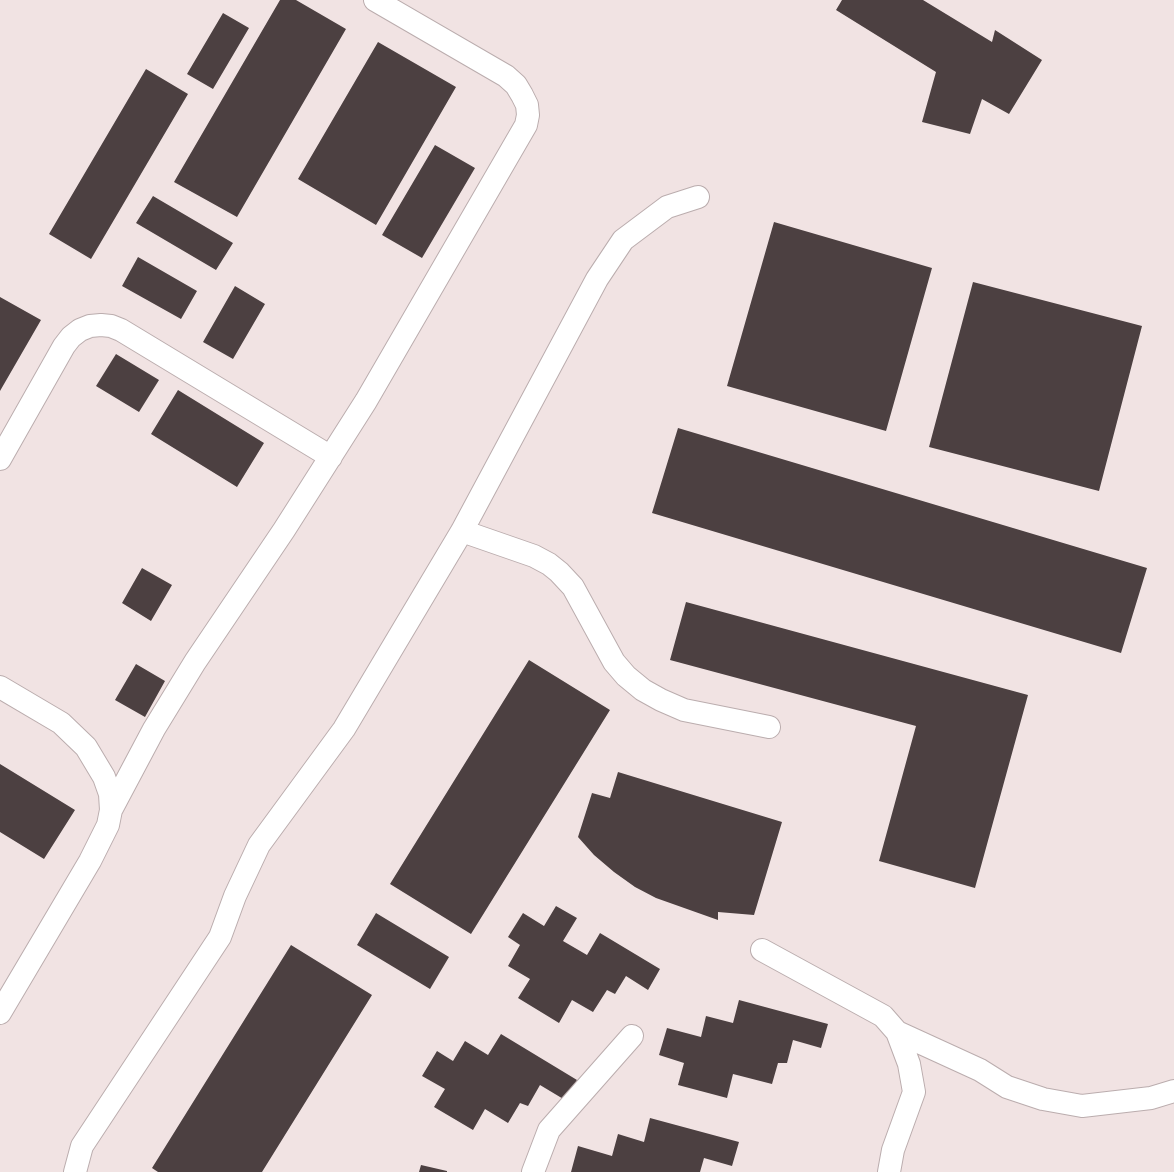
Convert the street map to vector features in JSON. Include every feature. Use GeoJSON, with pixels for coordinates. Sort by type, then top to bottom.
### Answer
{"type":"FeatureCollection","features":[{"type":"Feature","properties":{"kind":"street"},"geometry":{"type":"LineString","coordinates":[[111,810],[154,729],[195,662],[284,530],[366,401],[522,135],[526,125],[528,115],[527,105],[516,85],[506,76],[375,0]]}},
{"type":"Feature","properties":{"kind":"street"},"geometry":{"type":"LineString","coordinates":[[75,1172],[82,1146],[220,937],[235,896],[259,845],[344,729],[462,531],[597,279],[623,240],[667,207],[698,197]]}},
{"type":"Feature","properties":{"kind":"street"},"geometry":{"type":"LineString","coordinates":[[0,459],[64,346],[71,337],[80,330],[90,326],[101,325],[111,326],[121,330],[331,457]]}},
{"type":"Feature","properties":{"kind":"street"},"geometry":{"type":"LineString","coordinates":[[462,531],[534,556],[549,564],[573,587],[614,662],[626,676],[643,690],[684,710],[769,727]]}},
{"type":"Feature","properties":{"kind":"street"},"geometry":{"type":"LineString","coordinates":[[0,687],[61,723],[86,747],[104,777],[110,794],[111,810],[108,825],[94,855],[0,1013]]}},
{"type":"Feature","properties":{"kind":"street"},"geometry":{"type":"LineString","coordinates":[[762,950],[883,1016],[897,1032],[909,1064],[914,1092],[893,1150],[889,1172]]}},
{"type":"Feature","properties":{"kind":"street"},"geometry":{"type":"LineString","coordinates":[[897,1032],[980,1070],[1007,1087],[1043,1099],[1082,1106],[1151,1098],[1174,1090]]}},
{"type":"Feature","properties":{"kind":"street"},"geometry":{"type":"LineString","coordinates":[[533,1172],[549,1130],[632,1036]]}},
{"type":"Feature","properties":{"kind":"building"},"geometry":{"type":"Polygon","coordinates":[[[280,0],[296,0],[346,29],[237,217],[174,182],[280,0]]]}},
{"type":"Feature","properties":{"kind":"building"},"geometry":{"type":"Polygon","coordinates":[[[842,0],[923,0],[992,42],[995,30],[1042,60],[1009,114],[982,99],[970,134],[922,122],[936,72],[836,10],[842,0]]]}},
{"type":"Feature","properties":{"kind":"building"},"geometry":{"type":"Polygon","coordinates":[[[223,13],[249,28],[213,89],[187,74],[223,13]]]}},
{"type":"Feature","properties":{"kind":"building"},"geometry":{"type":"Polygon","coordinates":[[[378,42],[456,87],[376,225],[298,179],[378,42]]]}},
{"type":"Feature","properties":{"kind":"building"},"geometry":{"type":"Polygon","coordinates":[[[146,69],[188,94],[91,259],[49,234],[146,69]]]}},
{"type":"Feature","properties":{"kind":"building"},"geometry":{"type":"Polygon","coordinates":[[[435,145],[475,168],[422,258],[382,235],[435,145]]]}},
{"type":"Feature","properties":{"kind":"building"},"geometry":{"type":"Polygon","coordinates":[[[153,196],[233,243],[216,270],[136,223],[153,196]]]}},
{"type":"Feature","properties":{"kind":"building"},"geometry":{"type":"Polygon","coordinates":[[[774,222],[932,268],[886,431],[727,386],[774,222]]]}},
{"type":"Feature","properties":{"kind":"building"},"geometry":{"type":"Polygon","coordinates":[[[138,257],[197,291],[181,319],[122,286],[138,257]]]}},
{"type":"Feature","properties":{"kind":"building"},"geometry":{"type":"Polygon","coordinates":[[[973,282],[1142,326],[1099,491],[929,447],[973,282]]]}},
{"type":"Feature","properties":{"kind":"building"},"geometry":{"type":"Polygon","coordinates":[[[235,286],[265,304],[233,359],[203,342],[235,286]]]}},
{"type":"Feature","properties":{"kind":"building"},"geometry":{"type":"Polygon","coordinates":[[[0,297],[41,320],[0,391],[0,297]]]}},
{"type":"Feature","properties":{"kind":"building"},"geometry":{"type":"Polygon","coordinates":[[[116,354],[159,380],[139,412],[96,386],[116,354]]]}},
{"type":"Feature","properties":{"kind":"building"},"geometry":{"type":"Polygon","coordinates":[[[178,390],[264,443],[237,487],[151,434],[178,390]]]}},
{"type":"Feature","properties":{"kind":"building"},"geometry":{"type":"Polygon","coordinates":[[[678,428],[1147,568],[1121,653],[652,513],[678,428]]]}},
{"type":"Feature","properties":{"kind":"building"},"geometry":{"type":"Polygon","coordinates":[[[142,568],[172,585],[151,621],[122,603],[142,568]]]}},
{"type":"Feature","properties":{"kind":"building"},"geometry":{"type":"Polygon","coordinates":[[[686,602],[1028,695],[975,888],[879,861],[916,726],[670,660],[686,602]]]}},
{"type":"Feature","properties":{"kind":"building"},"geometry":{"type":"Polygon","coordinates":[[[529,660],[610,710],[471,934],[390,884],[529,660]]]}},
{"type":"Feature","properties":{"kind":"building"},"geometry":{"type":"Polygon","coordinates":[[[136,664],[165,681],[145,717],[115,700],[136,664]]]}},
{"type":"Feature","properties":{"kind":"building"},"geometry":{"type":"Polygon","coordinates":[[[0,764],[75,810],[44,859],[0,832],[0,764]]]}},
{"type":"Feature","properties":{"kind":"building"},"geometry":{"type":"Polygon","coordinates":[[[618,772],[782,822],[754,915],[718,912],[718,920],[656,898],[635,887],[594,855],[578,837],[592,793],[610,798],[618,772]]]}},
{"type":"Feature","properties":{"kind":"building"},"geometry":{"type":"Polygon","coordinates":[[[556,906],[577,918],[563,941],[587,955],[600,933],[660,969],[648,990],[626,976],[615,994],[607,990],[593,1012],[572,1000],[559,1023],[518,998],[530,979],[508,966],[520,945],[508,937],[523,913],[544,926],[556,906]]]}},
{"type":"Feature","properties":{"kind":"building"},"geometry":{"type":"Polygon","coordinates":[[[376,913],[449,957],[430,989],[357,945],[376,913]]]}},
{"type":"Feature","properties":{"kind":"building"},"geometry":{"type":"Polygon","coordinates":[[[291,945],[372,995],[262,1172],[158,1172],[152,1168],[291,945]]]}},
{"type":"Feature","properties":{"kind":"building"},"geometry":{"type":"Polygon","coordinates":[[[739,1000],[828,1024],[821,1048],[793,1040],[787,1063],[778,1063],[772,1084],[733,1074],[727,1098],[678,1085],[684,1063],[659,1055],[667,1028],[701,1037],[706,1016],[733,1023],[739,1000]]]}},
{"type":"Feature","properties":{"kind":"building"},"geometry":{"type":"Polygon","coordinates":[[[501,1034],[577,1080],[565,1100],[540,1085],[528,1106],[520,1103],[508,1123],[485,1109],[473,1130],[434,1107],[445,1089],[422,1076],[437,1051],[453,1061],[465,1041],[488,1055],[501,1034]]]}},
{"type":"Feature","properties":{"kind":"building"},"geometry":{"type":"Polygon","coordinates":[[[650,1118],[739,1142],[732,1166],[704,1158],[700,1172],[571,1172],[578,1146],[612,1156],[618,1134],[644,1142],[650,1118]]]}},
{"type":"Feature","properties":{"kind":"building"},"geometry":{"type":"Polygon","coordinates":[[[421,1165],[447,1171],[447,1172],[419,1172],[421,1165]]]}}]}
